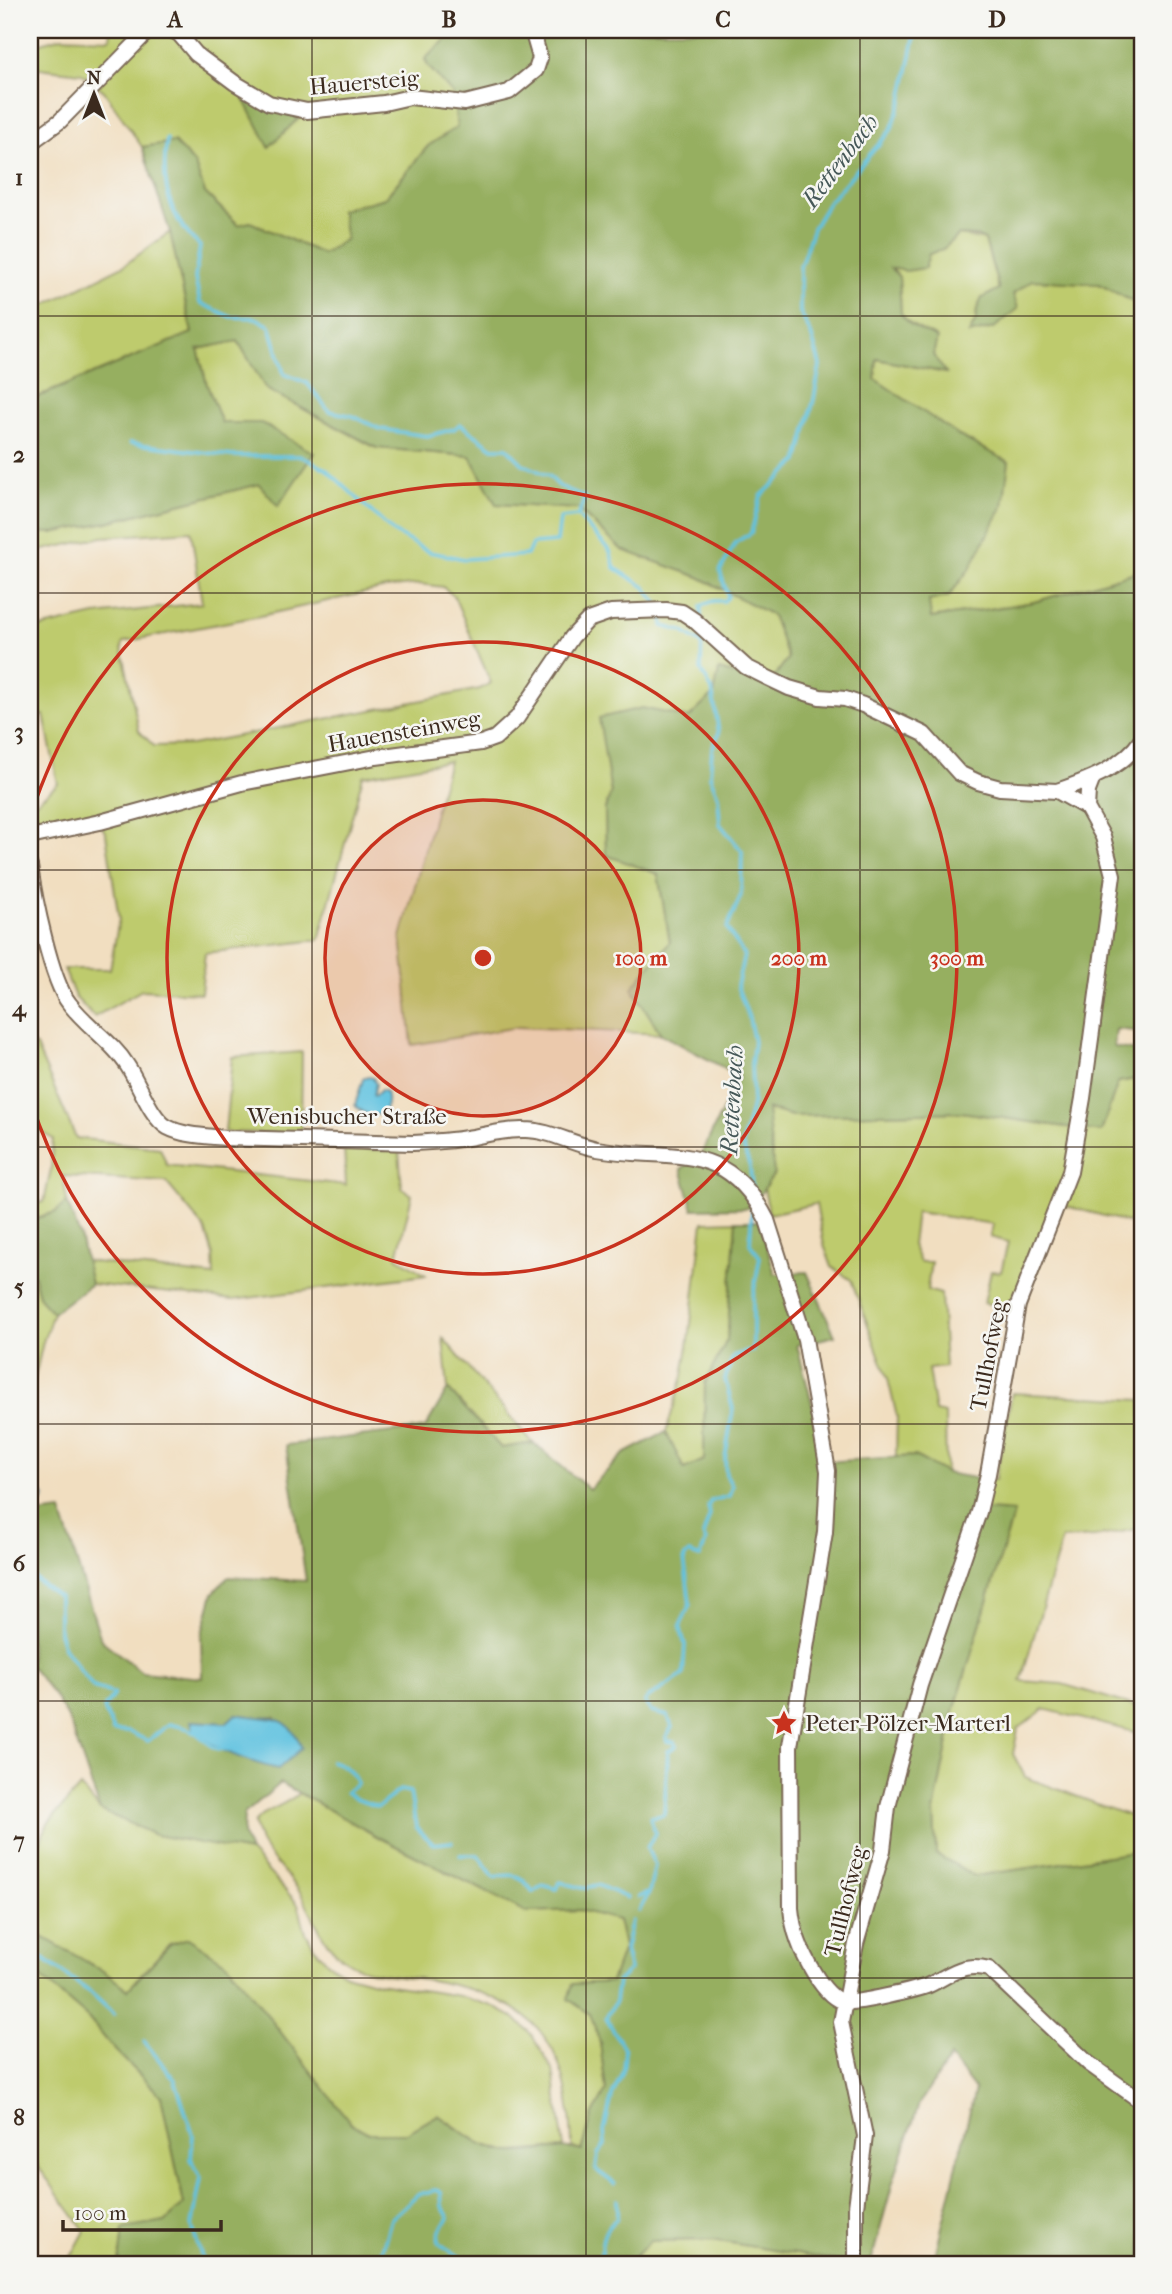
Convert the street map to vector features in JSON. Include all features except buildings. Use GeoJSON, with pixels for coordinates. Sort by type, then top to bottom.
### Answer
{"type":"FeatureCollection","features":[{"type":"Feature","properties":{"kind":"street"},"geometry":{"type":"LineString","coordinates":[[30,142],[60,121],[149,30]]}},
{"type":"Feature","properties":{"kind":"street","name":"Hauersteig"},"geometry":{"type":"LineString","coordinates":[[171,30],[179,34],[196,54],[235,83],[269,103],[307,111],[383,103],[410,97],[465,103],[509,92],[536,71],[540,58],[532,30]]}},
{"type":"Feature","properties":{"kind":"street","name":"Hauensteinweg"},"geometry":{"type":"LineString","coordinates":[[30,837],[100,822],[242,783],[376,757],[481,743],[495,738],[517,718],[572,637],[588,620],[611,612],[682,612],[711,634],[746,667],[789,688],[863,705],[925,734],[959,773],[978,782],[1000,788],[1057,791],[1093,778]]}},
{"type":"Feature","properties":{"kind":"street"},"geometry":{"type":"LineString","coordinates":[[1087,808],[1088,791],[1093,778],[1117,764],[1142,739]]}},
{"type":"Feature","properties":{"kind":"street","name":"Hauensteinweg"},"geometry":{"type":"LineString","coordinates":[[1057,791],[1087,808]]}},
{"type":"Feature","properties":{"kind":"street","name":"Tullhofweg"},"geometry":{"type":"LineString","coordinates":[[856,2264],[856,2207],[865,2136],[841,2022],[856,1944],[883,1850],[888,1807],[920,1685],[979,1511],[1018,1305],[1070,1172],[1083,1098],[1113,874],[1103,837],[1087,808]]}},
{"type":"Feature","properties":{"kind":"street","name":"Wenisbucher Straße"},"geometry":{"type":"LineString","coordinates":[[30,866],[51,961],[62,993],[69,1004],[107,1040],[127,1064],[157,1117],[167,1127],[195,1135],[225,1138],[413,1143],[437,1142],[513,1130],[538,1131],[598,1149],[706,1160],[725,1169],[759,1206],[767,1220],[804,1339],[828,1471],[825,1532],[790,1746],[792,1927],[805,1959],[819,1981],[830,1993],[845,2002]]}},
{"type":"Feature","properties":{"kind":"street"},"geometry":{"type":"LineString","coordinates":[[845,2002],[897,1995],[926,1986],[961,1968],[976,1965],[989,1969],[1088,2063],[1142,2102]]}},
{"type":"Feature","properties":{"kind":"green space"},"geometry":{"type":"Polygon","coordinates":[[[111,30],[342,30],[350,34],[355,30],[456,30],[425,60],[453,94],[457,127],[428,146],[385,198],[341,210],[346,239],[323,254],[250,222],[239,225],[205,193],[194,163],[174,142],[142,147],[104,91],[81,73],[30,67],[30,36],[34,45],[62,37],[110,39],[111,30]]]}},
{"type":"Feature","properties":{"kind":"green space"},"geometry":{"type":"Polygon","coordinates":[[[456,30],[1142,30],[1142,306],[1099,284],[1032,280],[1013,294],[1018,308],[994,328],[969,334],[982,298],[999,289],[985,240],[976,236],[959,235],[943,249],[929,254],[925,268],[906,271],[891,268],[899,277],[901,314],[911,325],[937,338],[933,355],[946,373],[877,359],[875,379],[959,436],[1009,462],[1003,506],[970,568],[949,596],[929,601],[931,618],[1034,602],[1139,571],[1142,573],[1142,1032],[1116,1029],[1114,1047],[1142,1052],[1142,1078],[1118,1082],[1101,1132],[961,1112],[792,1116],[767,1109],[774,1174],[751,1208],[693,1209],[681,1169],[701,1155],[739,1076],[661,1034],[632,988],[670,942],[658,874],[606,855],[605,809],[611,793],[599,718],[642,708],[689,718],[714,694],[719,670],[769,684],[788,658],[772,615],[699,577],[622,550],[578,509],[496,504],[470,456],[377,448],[266,389],[238,341],[198,349],[207,385],[222,423],[261,423],[314,453],[278,506],[259,484],[107,522],[52,533],[30,532],[30,400],[192,333],[170,232],[142,147],[174,142],[194,163],[205,193],[238,225],[250,222],[323,254],[346,239],[341,210],[385,198],[428,146],[457,127],[453,94],[425,59],[456,30]]]}},
{"type":"Feature","properties":{"kind":"green space"},"geometry":{"type":"Polygon","coordinates":[[[242,95],[299,118],[269,147],[242,95]]]}},
{"type":"Feature","properties":{"kind":"green space"},"geometry":{"type":"Polygon","coordinates":[[[170,232],[192,333],[30,400],[30,312],[123,266],[170,232]]]}},
{"type":"Feature","properties":{"kind":"green space"},"geometry":{"type":"Polygon","coordinates":[[[959,235],[985,240],[999,290],[977,309],[976,320],[969,334],[993,328],[1018,309],[1013,294],[1032,279],[1099,284],[1142,306],[1142,573],[1138,571],[1034,602],[931,618],[928,601],[949,596],[970,568],[1009,462],[959,436],[875,379],[877,359],[945,373],[933,355],[937,338],[911,325],[901,314],[899,277],[890,267],[943,249],[959,235]]]}},
{"type":"Feature","properties":{"kind":"green space"},"geometry":{"type":"Polygon","coordinates":[[[238,341],[266,389],[376,448],[470,456],[496,504],[578,509],[622,550],[699,577],[772,615],[788,658],[769,684],[714,694],[689,718],[642,708],[600,718],[611,793],[605,809],[606,854],[658,874],[670,942],[632,988],[661,1034],[518,1027],[412,1045],[401,937],[449,761],[363,776],[319,940],[205,953],[201,993],[142,990],[94,1017],[75,997],[64,969],[110,969],[119,919],[106,834],[100,823],[97,823],[94,813],[55,824],[34,820],[30,807],[58,784],[44,715],[30,718],[30,630],[95,615],[202,603],[191,531],[102,537],[30,553],[30,532],[52,533],[107,522],[260,484],[314,454],[261,423],[222,423],[207,385],[198,349],[238,341]],[[419,584],[386,588],[123,642],[139,731],[154,746],[191,745],[480,689],[491,683],[454,596],[443,587],[419,584]]]}},
{"type":"Feature","properties":{"kind":"green space"},"geometry":{"type":"Polygon","coordinates":[[[30,1044],[36,1046],[76,1138],[160,1148],[167,1165],[346,1185],[344,1148],[399,1151],[402,1188],[412,1195],[397,1257],[426,1275],[233,1300],[91,1284],[85,1261],[214,1276],[213,1255],[205,1229],[166,1182],[63,1176],[67,1202],[56,1212],[30,1220],[30,1204],[44,1202],[51,1169],[53,1139],[30,1125],[30,1044]]]}},
{"type":"Feature","properties":{"kind":"green space"},"geometry":{"type":"Polygon","coordinates":[[[302,1052],[301,1134],[225,1132],[232,1057],[302,1052]]]}},
{"type":"Feature","properties":{"kind":"green space"},"geometry":{"type":"Polygon","coordinates":[[[1142,1078],[1142,1226],[1062,1205],[1022,1310],[984,1303],[991,1271],[1001,1272],[1008,1242],[990,1237],[993,1224],[916,1212],[912,1245],[920,1262],[931,1262],[927,1290],[941,1294],[945,1367],[928,1369],[935,1412],[945,1414],[946,1473],[915,1456],[896,1457],[897,1417],[888,1379],[851,1280],[832,1267],[824,1245],[816,1204],[769,1214],[764,1188],[774,1174],[766,1109],[792,1116],[961,1112],[1101,1132],[1118,1082],[1142,1078]]]}},
{"type":"Feature","properties":{"kind":"green space"},"geometry":{"type":"Polygon","coordinates":[[[67,1202],[80,1236],[91,1284],[53,1313],[40,1299],[34,1276],[30,1273],[30,1220],[56,1212],[67,1202]]]}},
{"type":"Feature","properties":{"kind":"green space"},"geometry":{"type":"Polygon","coordinates":[[[736,1221],[727,1340],[705,1383],[704,1460],[684,1470],[666,1432],[683,1376],[703,1222],[736,1221]]]}},
{"type":"Feature","properties":{"kind":"green space"},"geometry":{"type":"Polygon","coordinates":[[[736,1221],[759,1221],[775,1274],[807,1272],[835,1336],[797,1345],[814,1411],[823,1462],[915,1456],[946,1473],[980,1479],[975,1509],[1014,1512],[954,1711],[934,1811],[936,1854],[975,1876],[1142,1853],[1142,2264],[933,2264],[975,2090],[950,2057],[919,2104],[893,2182],[871,2262],[849,2263],[713,2240],[650,2241],[628,2264],[119,2264],[123,2229],[165,2222],[184,2204],[161,2096],[115,2050],[88,2018],[30,1968],[30,1930],[103,1971],[128,1990],[170,1944],[188,1938],[228,1964],[350,2122],[368,2133],[407,2133],[438,2115],[481,2143],[511,2152],[565,2148],[582,2151],[592,2117],[606,2090],[600,2042],[590,2014],[568,1999],[573,1984],[611,1982],[624,1946],[618,1920],[580,1910],[526,1912],[384,1840],[281,1783],[244,1814],[243,1835],[250,1852],[155,1835],[100,1810],[69,1720],[54,1695],[30,1666],[30,1515],[61,1511],[101,1640],[142,1672],[202,1678],[201,1637],[213,1593],[228,1577],[306,1581],[286,1445],[425,1428],[448,1389],[501,1448],[533,1443],[589,1489],[624,1454],[666,1432],[684,1469],[704,1460],[705,1383],[727,1340],[736,1221]],[[236,1714],[226,1723],[192,1721],[207,1743],[255,1762],[275,1717],[254,1718],[236,1714]]]}},
{"type":"Feature","properties":{"kind":"green space"},"geometry":{"type":"Polygon","coordinates":[[[30,1273],[34,1276],[40,1299],[53,1313],[31,1394],[30,1273]]]}},
{"type":"Feature","properties":{"kind":"green space"},"geometry":{"type":"Polygon","coordinates":[[[443,1338],[533,1443],[501,1448],[448,1389],[443,1338]]]}},
{"type":"Feature","properties":{"kind":"green space"},"geometry":{"type":"Polygon","coordinates":[[[1012,1393],[1142,1400],[1142,1528],[1095,1537],[1062,1539],[1021,1681],[1062,1684],[1142,1708],[1142,1734],[1044,1709],[1018,1729],[1013,1754],[1025,1777],[1137,1819],[1142,1803],[1142,1853],[975,1876],[936,1854],[934,1811],[954,1711],[1014,1513],[974,1509],[980,1479],[995,1480],[1012,1393]]]}},
{"type":"Feature","properties":{"kind":"green space"},"geometry":{"type":"Polygon","coordinates":[[[80,1787],[100,1810],[155,1834],[250,1852],[298,1904],[306,1933],[314,1947],[328,1963],[345,1974],[378,1983],[459,1996],[492,2006],[515,2018],[531,2034],[553,2070],[564,2148],[511,2152],[481,2144],[438,2115],[407,2133],[369,2133],[350,2123],[228,1964],[188,1938],[169,1944],[128,1990],[103,1971],[30,1930],[30,1866],[48,1823],[80,1787]]]}},
{"type":"Feature","properties":{"kind":"green space"},"geometry":{"type":"Polygon","coordinates":[[[299,1793],[384,1840],[526,1912],[580,1910],[618,1920],[624,1946],[611,1982],[573,1985],[590,2013],[600,2042],[606,2091],[592,2117],[582,2151],[572,2147],[563,2076],[553,2050],[538,2028],[518,2011],[492,1997],[461,1987],[365,1970],[347,1961],[330,1946],[297,1888],[261,1842],[254,1823],[299,1793]]]}},
{"type":"Feature","properties":{"kind":"green space"},"geometry":{"type":"Polygon","coordinates":[[[30,1968],[88,2018],[115,2050],[161,2096],[184,2204],[166,2222],[123,2230],[119,2264],[67,2264],[85,2231],[30,2159],[30,1968]]]}},
{"type":"Feature","properties":{"kind":"green space"},"geometry":{"type":"Polygon","coordinates":[[[713,2240],[849,2264],[628,2264],[650,2241],[713,2240]]]}},
{"type":"Feature","properties":{"kind":"water"},"geometry":{"type":"Polygon","coordinates":[[[367,1076],[373,1078],[376,1084],[373,1095],[381,1090],[386,1092],[386,1107],[378,1114],[367,1114],[355,1105],[363,1079],[367,1076]]]}},
{"type":"Feature","properties":{"kind":"water"},"geometry":{"type":"Polygon","coordinates":[[[30,1480],[45,1497],[41,1504],[30,1503],[30,1480]]]}},
{"type":"Feature","properties":{"kind":"water"},"geometry":{"type":"Polygon","coordinates":[[[236,1714],[283,1722],[296,1736],[302,1748],[278,1769],[233,1754],[211,1744],[193,1731],[191,1721],[226,1723],[236,1714]]]}},
{"type":"Feature","properties":{"kind":"waterway","name":"Rettenbach"},"geometry":{"type":"LineString","coordinates":[[701,619],[701,606],[714,601],[724,601],[728,597],[720,571],[736,542],[751,533],[761,496],[798,461],[820,365],[811,334],[800,312],[800,267],[813,228],[828,203],[891,130],[902,101],[916,30]]}},
{"type":"Feature","properties":{"kind":"waterway"},"geometry":{"type":"LineString","coordinates":[[167,139],[165,169],[169,198],[180,223],[200,246],[195,278],[200,303],[231,317],[256,318],[270,326],[284,374],[307,383],[329,411],[353,416],[380,429],[427,436],[454,429],[460,424],[493,448],[507,448],[523,464],[549,476],[559,486],[585,497],[578,516],[610,551],[615,568],[645,587],[657,603]]}},
{"type":"Feature","properties":{"kind":"waterway"},"geometry":{"type":"LineString","coordinates":[[130,443],[232,456],[301,456],[326,469],[393,532],[429,552],[465,559],[527,555],[532,544],[557,542],[560,518],[577,516]]}},
{"type":"Feature","properties":{"kind":"waterway"},"geometry":{"type":"LineString","coordinates":[[663,615],[663,626],[682,631],[702,644]]}},
{"type":"Feature","properties":{"kind":"waterway","name":"Rettenbach"},"geometry":{"type":"LineString","coordinates":[[702,633],[701,670],[712,690],[719,733],[712,749],[710,776],[718,796],[720,824],[742,851],[741,895],[727,928],[744,955],[737,986],[749,1018],[754,1042],[751,1064],[753,1101],[742,1144],[750,1167],[752,1188]]}},
{"type":"Feature","properties":{"kind":"waterway","name":"Rettenbach"},"geometry":{"type":"LineString","coordinates":[[639,1911],[649,1893],[655,1865],[647,1848],[655,1833],[650,1817],[664,1815],[668,1751],[676,1746],[675,1742],[667,1741],[666,1737],[672,1727],[668,1716],[651,1712],[645,1702],[683,1675],[685,1645],[680,1626],[690,1604],[684,1558],[689,1553],[700,1557],[706,1542],[703,1535],[710,1515],[708,1506],[711,1501],[729,1496],[732,1486],[726,1475],[725,1459],[733,1409],[725,1379],[733,1356],[753,1350],[753,1296],[760,1257],[750,1244],[752,1206]]}},
{"type":"Feature","properties":{"kind":"waterway"},"geometry":{"type":"LineString","coordinates":[[30,1529],[35,1532],[36,1538],[30,1548]]}},
{"type":"Feature","properties":{"kind":"waterway"},"geometry":{"type":"LineString","coordinates":[[30,1563],[34,1578],[59,1597],[59,1632],[64,1648],[93,1687],[114,1694],[104,1708],[113,1731],[129,1732],[148,1741],[169,1724],[191,1730],[218,1749],[230,1748]]}},
{"type":"Feature","properties":{"kind":"waterway"},"geometry":{"type":"LineString","coordinates":[[331,1761],[350,1771],[357,1783],[346,1792],[356,1799],[378,1807],[400,1790],[410,1792],[416,1827],[433,1844],[452,1842]]}},
{"type":"Feature","properties":{"kind":"waterway"},"geometry":{"type":"LineString","coordinates":[[460,1855],[478,1855],[494,1877],[517,1876],[533,1892],[543,1885],[557,1889],[560,1882],[582,1888],[598,1885],[627,1898]]}},
{"type":"Feature","properties":{"kind":"waterway","name":"Rettenbach"},"geometry":{"type":"LineString","coordinates":[[638,1897],[649,1893]]}},
{"type":"Feature","properties":{"kind":"waterway","name":"Rettenbach"},"geometry":{"type":"LineString","coordinates":[[615,2184],[596,2170],[598,2154],[605,2145],[604,2131],[612,2096],[623,2071],[625,2050],[606,2018],[615,2001],[618,1981],[630,1970],[625,1950],[632,1921]]}},
{"type":"Feature","properties":{"kind":"waterway"},"geometry":{"type":"LineString","coordinates":[[30,1949],[91,1993],[114,2014]]}},
{"type":"Feature","properties":{"kind":"waterway"},"geometry":{"type":"LineString","coordinates":[[144,2041],[175,2080],[193,2135],[191,2159],[201,2178],[192,2226],[204,2264]]}},
{"type":"Feature","properties":{"kind":"waterway","name":"Rettenbach"},"geometry":{"type":"LineString","coordinates":[[378,2264],[391,2219],[419,2193],[435,2190],[441,2192],[442,2206],[449,2218],[439,2233],[440,2244],[471,2264]]}},
{"type":"Feature","properties":{"kind":"waterway","name":"Rettenbach"},"geometry":{"type":"LineString","coordinates":[[563,2264],[594,2261],[601,2256],[604,2235],[617,2218],[617,2200]]}},
{"type":"Feature","properties":{"kind":"waterway","name":"Rettenbach"},"geometry":{"type":"LineString","coordinates":[[537,2264],[544,2264]]}},
{"type":"Feature","properties":{"kind":"place","name":"Peter-Pölzer-Marterl"},"geometry":{"type":"Point","coordinates":[784,1723]}}]}
